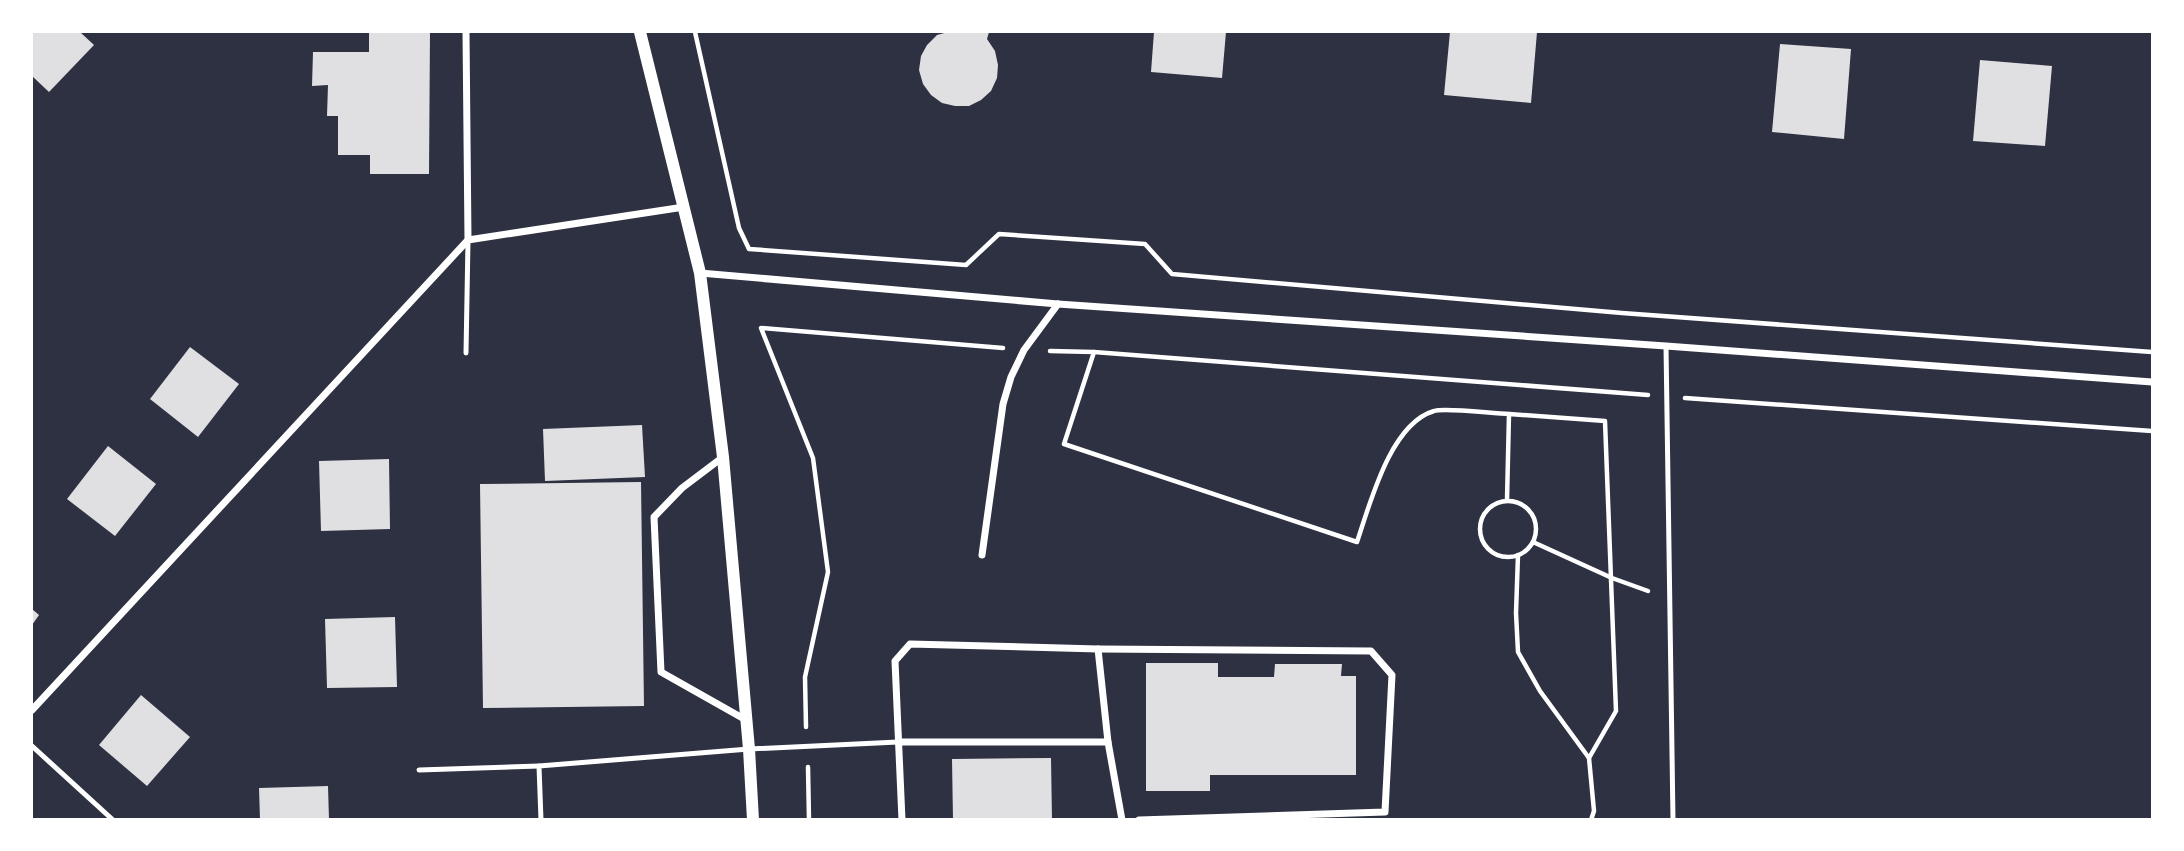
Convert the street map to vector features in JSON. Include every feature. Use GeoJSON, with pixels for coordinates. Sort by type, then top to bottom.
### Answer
{"type":"FeatureCollection","features":[{"type":"Feature","properties":{"kind":"street"},"geometry":{"type":"LineString","coordinates":[[466,32],[468,240]]}},
{"type":"Feature","properties":{"kind":"street"},"geometry":{"type":"LineString","coordinates":[[640,32],[700,274],[723,457],[747,720],[753,820]]}},
{"type":"Feature","properties":{"kind":"street"},"geometry":{"type":"LineString","coordinates":[[32,710],[468,240],[684,206]]}},
{"type":"Feature","properties":{"kind":"street"},"geometry":{"type":"LineString","coordinates":[[700,274],[1058,304],[2152,382]]}},
{"type":"Feature","properties":{"kind":"street"},"geometry":{"type":"LineString","coordinates":[[982,555],[1003,404],[1011,377],[1024,350],[1058,304]]}},
{"type":"Feature","properties":{"kind":"street"},"geometry":{"type":"LineString","coordinates":[[723,457],[682,488],[654,517],[661,672],[747,720]]}},
{"type":"Feature","properties":{"kind":"street"},"geometry":{"type":"LineString","coordinates":[[902,820],[895,661],[909,644],[1098,649],[1371,651],[1392,676],[1385,816],[1139,820]]}},
{"type":"Feature","properties":{"kind":"street"},"geometry":{"type":"LineString","coordinates":[[1098,649],[1108,742],[1122,820]]}},
{"type":"Feature","properties":{"kind":"street"},"geometry":{"type":"LineString","coordinates":[[898,742],[1108,742]]}},
{"type":"Feature","properties":{"kind":"lane"},"geometry":{"type":"LineString","coordinates":[[466,353],[468,240]]}},
{"type":"Feature","properties":{"kind":"lane"},"geometry":{"type":"LineString","coordinates":[[1666,346],[1674,820]]}},
{"type":"Feature","properties":{"kind":"lane"},"geometry":{"type":"LineString","coordinates":[[419,770],[539,766],[749,749],[898,742]]}},
{"type":"Feature","properties":{"kind":"lane"},"geometry":{"type":"LineString","coordinates":[[32,746],[113,820]]}},
{"type":"Feature","properties":{"kind":"lane"},"geometry":{"type":"LineString","coordinates":[[539,766],[541,820]]}},
{"type":"Feature","properties":{"kind":"path"},"geometry":{"type":"LineString","coordinates":[[695,32],[739,228],[748,249],[967,265],[999,234],[1145,244],[1172,274],[1622,313],[2152,352]]}},
{"type":"Feature","properties":{"kind":"path"},"geometry":{"type":"LineString","coordinates":[[809,820],[804,677],[828,572],[813,458],[761,328],[1024,350],[1094,352],[1667,397],[2152,431]]}},
{"type":"Feature","properties":{"kind":"path"},"geometry":{"type":"LineString","coordinates":[[1094,352],[1064,444],[1357,542],[1381,472],[1408,426],[1434,410],[1605,421],[1616,711],[1589,758]]}},
{"type":"Feature","properties":{"kind":"path"},"geometry":{"type":"LineString","coordinates":[[1507,500],[1509,414]]}},
{"type":"Feature","properties":{"kind":"path"},"geometry":{"type":"LineString","coordinates":[[1498,502],[1517,502],[1532,514],[1536,523],[1533,542],[1527,550],[1518,555],[1500,556],[1492,553],[1481,538],[1479,530],[1484,513],[1498,502]]}},
{"type":"Feature","properties":{"kind":"path"},"geometry":{"type":"LineString","coordinates":[[1533,542],[1612,578],[1670,598]]}},
{"type":"Feature","properties":{"kind":"path"},"geometry":{"type":"LineString","coordinates":[[1518,555],[1518,652],[1540,691],[1589,758],[1594,811],[1591,820]]}},
{"type":"Feature","properties":{"kind":"building"},"geometry":{"type":"Polygon","coordinates":[[[32,32],[80,32],[94,45],[49,92],[32,76],[32,32]]]}},
{"type":"Feature","properties":{"kind":"building"},"geometry":{"type":"Polygon","coordinates":[[[369,32],[430,32],[429,174],[370,174],[370,155],[338,155],[338,116],[327,116],[328,85],[312,86],[313,52],[369,52],[369,32]]]}},
{"type":"Feature","properties":{"kind":"building"},"geometry":{"type":"Polygon","coordinates":[[[948,32],[989,32],[987,39],[995,51],[997,78],[991,91],[969,106],[942,103],[931,95],[923,84],[919,70],[921,56],[927,45],[937,35],[948,32]]]}},
{"type":"Feature","properties":{"kind":"building"},"geometry":{"type":"Polygon","coordinates":[[[1154,32],[1226,32],[1222,78],[1151,72],[1154,32]]]}},
{"type":"Feature","properties":{"kind":"building"},"geometry":{"type":"Polygon","coordinates":[[[1450,32],[1537,32],[1531,103],[1444,95],[1450,32]]]}},
{"type":"Feature","properties":{"kind":"building"},"geometry":{"type":"Polygon","coordinates":[[[1780,44],[1851,49],[1844,139],[1772,132],[1780,44]]]}},
{"type":"Feature","properties":{"kind":"building"},"geometry":{"type":"Polygon","coordinates":[[[1980,60],[2052,66],[2045,146],[1973,141],[1980,60]]]}},
{"type":"Feature","properties":{"kind":"building"},"geometry":{"type":"Polygon","coordinates":[[[190,347],[239,384],[198,437],[150,399],[190,347]]]}},
{"type":"Feature","properties":{"kind":"building"},"geometry":{"type":"Polygon","coordinates":[[[642,425],[645,477],[545,481],[543,429],[642,425]]]}},
{"type":"Feature","properties":{"kind":"building"},"geometry":{"type":"Polygon","coordinates":[[[108,446],[156,484],[115,536],[67,499],[108,446]]]}},
{"type":"Feature","properties":{"kind":"building"},"geometry":{"type":"Polygon","coordinates":[[[389,459],[390,529],[321,531],[319,461],[389,459]]]}},
{"type":"Feature","properties":{"kind":"building"},"geometry":{"type":"Polygon","coordinates":[[[641,482],[644,706],[483,708],[480,484],[641,482]]]}},
{"type":"Feature","properties":{"kind":"building"},"geometry":{"type":"Polygon","coordinates":[[[32,609],[39,615],[32,625],[32,609]]]}},
{"type":"Feature","properties":{"kind":"building"},"geometry":{"type":"Polygon","coordinates":[[[395,617],[397,687],[327,688],[325,619],[395,617]]]}},
{"type":"Feature","properties":{"kind":"building"},"geometry":{"type":"Polygon","coordinates":[[[1146,663],[1218,663],[1218,677],[1274,677],[1275,664],[1342,664],[1341,676],[1356,676],[1356,775],[1210,775],[1210,791],[1146,791],[1146,663]]]}},
{"type":"Feature","properties":{"kind":"building"},"geometry":{"type":"Polygon","coordinates":[[[141,695],[190,737],[147,786],[99,745],[141,695]]]}},
{"type":"Feature","properties":{"kind":"building"},"geometry":{"type":"Polygon","coordinates":[[[1051,758],[1052,820],[953,820],[952,759],[1051,758]]]}},
{"type":"Feature","properties":{"kind":"building"},"geometry":{"type":"Polygon","coordinates":[[[328,786],[329,820],[260,820],[259,788],[328,786]]]}}]}
